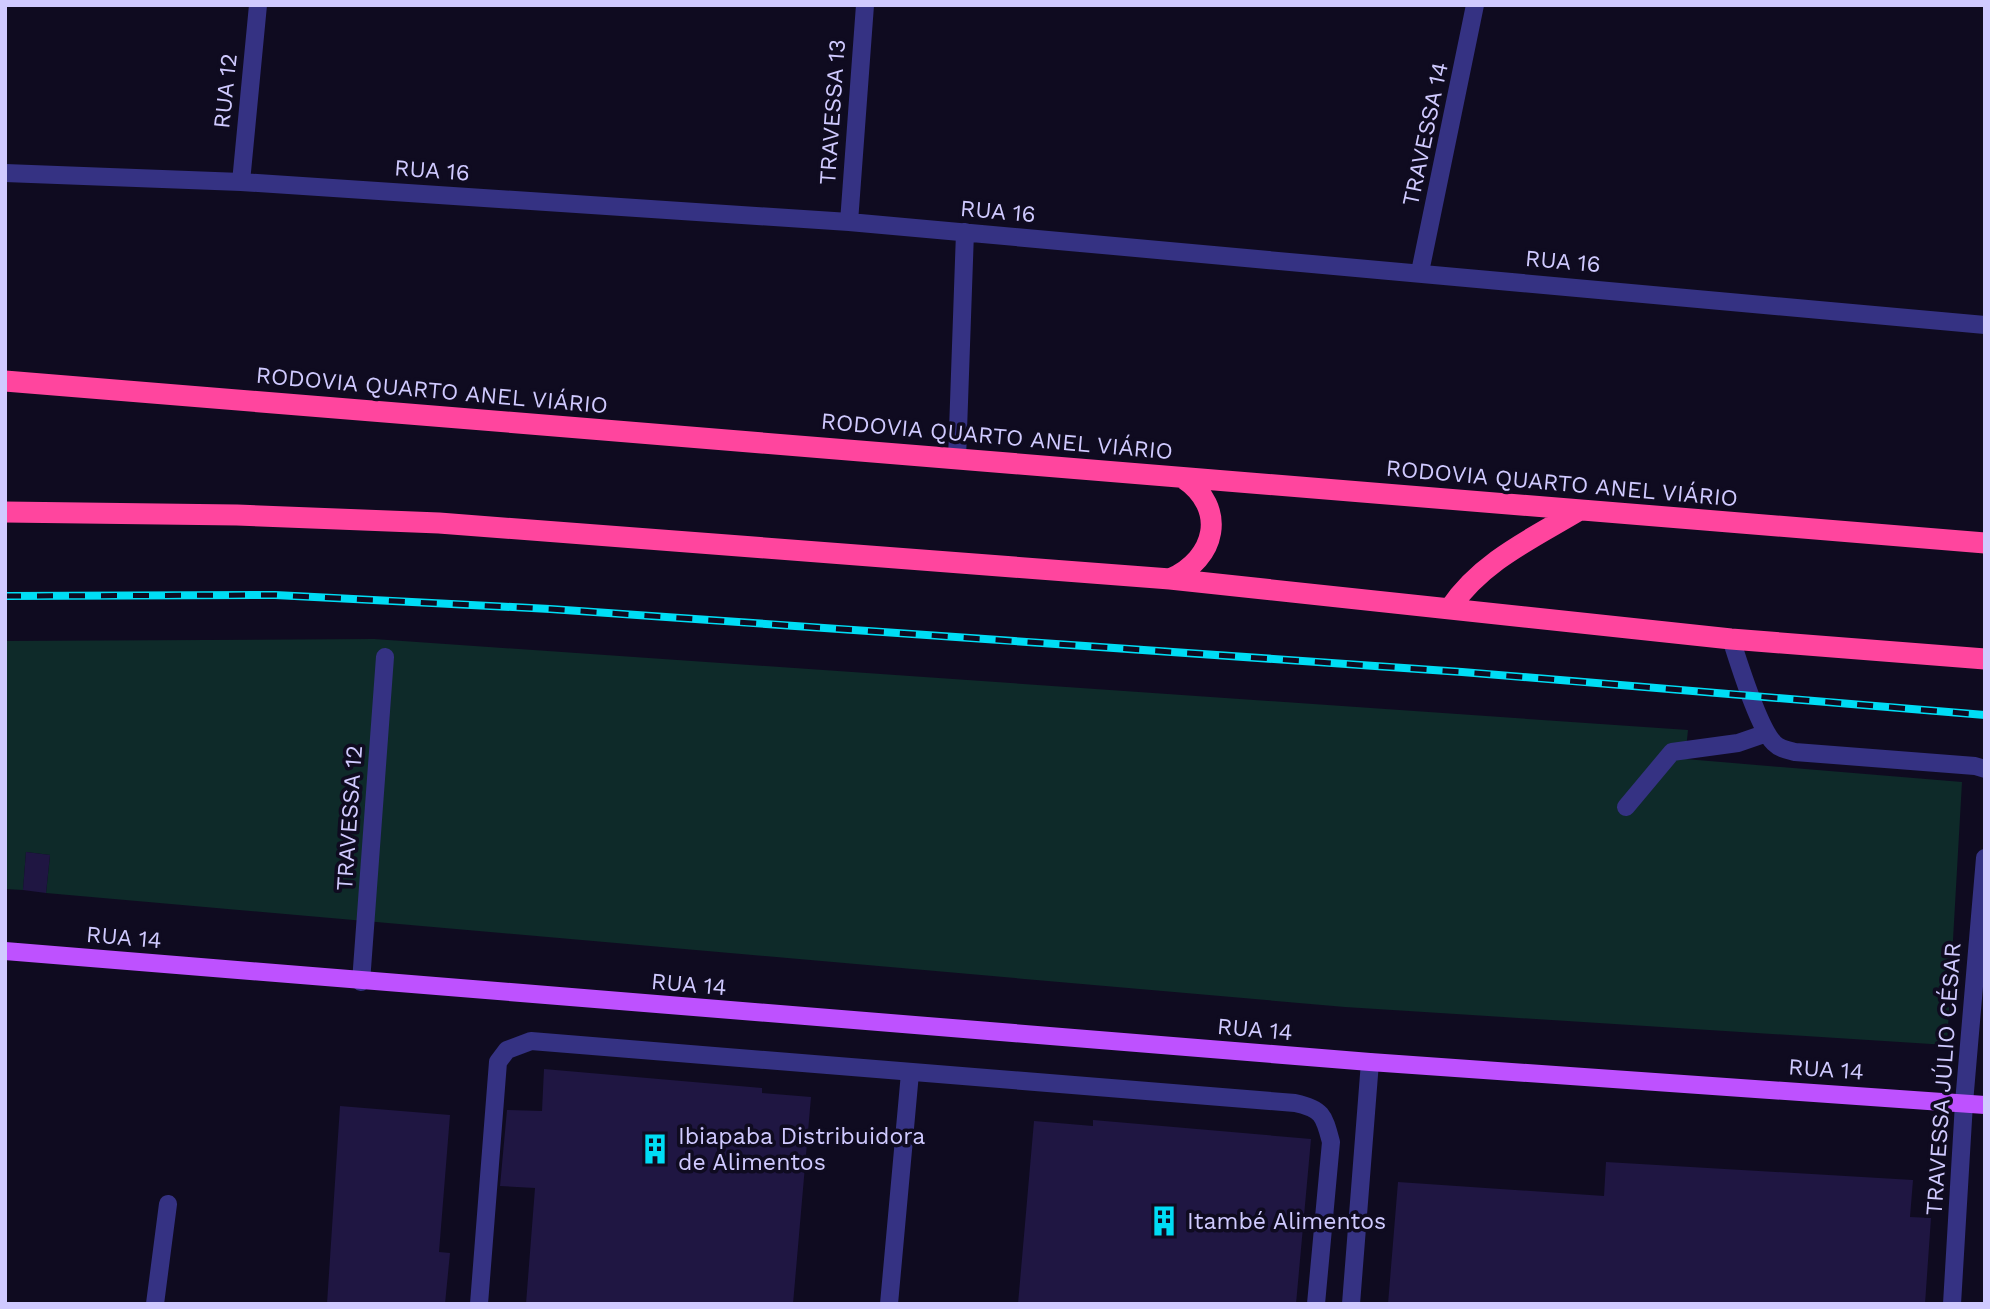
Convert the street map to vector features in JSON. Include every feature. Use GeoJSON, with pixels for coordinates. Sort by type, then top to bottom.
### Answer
{"type":"FeatureCollection","features":[{"type":"Feature","properties":{"kind":"highway","name":"RODOVIA QUARTO ANEL VIÁRIO"},"geometry":{"type":"LineString","coordinates":[[5,382],[1985,543]]}},
{"type":"Feature","properties":{"kind":"highway"},"geometry":{"type":"LineString","coordinates":[[1170,579],[1193,566],[1208,545],[1210,533],[1208,507],[1194,485],[1183,478]]}},
{"type":"Feature","properties":{"kind":"highway"},"geometry":{"type":"LineString","coordinates":[[5,512],[237,515],[439,523],[1170,579],[1731,639],[1985,659]]}},
{"type":"Feature","properties":{"kind":"highway"},"geometry":{"type":"LineString","coordinates":[[1450,608],[1483,569],[1578,512]]}},
{"type":"Feature","properties":{"kind":"main road","name":"RUA 14"},"geometry":{"type":"LineString","coordinates":[[5,951],[1370,1062],[1985,1105]]}},
{"type":"Feature","properties":{"kind":"street","name":"RUA 12"},"geometry":{"type":"LineString","coordinates":[[241,182],[258,5]]}},
{"type":"Feature","properties":{"kind":"street","name":"TRAVESSA 13"},"geometry":{"type":"LineString","coordinates":[[849,222],[865,5]]}},
{"type":"Feature","properties":{"kind":"street","name":"TRAVESSA 14"},"geometry":{"type":"LineString","coordinates":[[1420,272],[1475,5]]}},
{"type":"Feature","properties":{"kind":"street","name":"RUA 16"},"geometry":{"type":"LineString","coordinates":[[5,173],[241,182],[849,222],[1985,325]]}},
{"type":"Feature","properties":{"kind":"street"},"geometry":{"type":"LineString","coordinates":[[957,459],[965,232]]}},
{"type":"Feature","properties":{"kind":"street"},"geometry":{"type":"LineString","coordinates":[[1731,639],[1767,733],[1782,749],[1985,769]]}},
{"type":"Feature","properties":{"kind":"street","name":"TRAVESSA 12"},"geometry":{"type":"LineString","coordinates":[[361,982],[385,657]]}},
{"type":"Feature","properties":{"kind":"street"},"geometry":{"type":"LineString","coordinates":[[1626,807],[1672,752],[1738,743],[1767,733]]}},
{"type":"Feature","properties":{"kind":"street","name":"TRAVESSA JÚLIO CÉSAR"},"geometry":{"type":"LineString","coordinates":[[1952,1304],[1985,858]]}},
{"type":"Feature","properties":{"kind":"street"},"geometry":{"type":"LineString","coordinates":[[479,1304],[498,1062],[507,1050],[531,1041],[1312,1107],[1325,1120],[1331,1142],[1316,1304]]}},
{"type":"Feature","properties":{"kind":"street"},"geometry":{"type":"LineString","coordinates":[[1352,1304],[1370,1062]]}},
{"type":"Feature","properties":{"kind":"street"},"geometry":{"type":"LineString","coordinates":[[889,1304],[909,1073]]}},
{"type":"Feature","properties":{"kind":"street"},"geometry":{"type":"LineString","coordinates":[[155,1304],[168,1205]]}},
{"type":"Feature","properties":{"kind":"green space"},"geometry":{"type":"Polygon","coordinates":[[[374,639],[1688,730],[1685,759],[1962,782],[1947,1045],[1345,1007],[46,893],[50,855],[26,852],[23,890],[5,889],[5,641],[374,639]]]}},
{"type":"Feature","properties":{"kind":"building"},"geometry":{"type":"Polygon","coordinates":[[[26,852],[50,855],[46,893],[23,890],[26,852]]]}},
{"type":"Feature","properties":{"kind":"building","name":"Ibiapaba Distribuidora de Alimentos"},"geometry":{"type":"Polygon","coordinates":[[[544,1069],[762,1088],[762,1093],[811,1097],[793,1304],[526,1304],[535,1188],[500,1186],[507,1110],[542,1111],[544,1069]]]}},
{"type":"Feature","properties":{"kind":"building"},"geometry":{"type":"Polygon","coordinates":[[[340,1106],[450,1115],[439,1252],[450,1253],[445,1304],[327,1304],[340,1106]]]}},
{"type":"Feature","properties":{"kind":"building","name":"Itambé Alimentos"},"geometry":{"type":"Polygon","coordinates":[[[1093,1120],[1311,1139],[1296,1304],[1018,1304],[1034,1121],[1093,1126],[1093,1120]]]}},
{"type":"Feature","properties":{"kind":"building"},"geometry":{"type":"Polygon","coordinates":[[[1606,1162],[1913,1180],[1910,1217],[1931,1218],[1925,1304],[1388,1304],[1398,1182],[1604,1196],[1606,1162]]]}},
{"type":"Feature","properties":{"kind":"railway"},"geometry":{"type":"LineString","coordinates":[[5,596],[275,595],[550,609],[1462,672],[1985,715]]}},
{"type":"Feature","properties":{"kind":"place","name":"Ibiapaba Distribuidora de Alimentos"},"geometry":{"type":"Point","coordinates":[655,1149]}},
{"type":"Feature","properties":{"kind":"place","name":"Itambé Alimentos"},"geometry":{"type":"Point","coordinates":[1164,1221]}}]}
